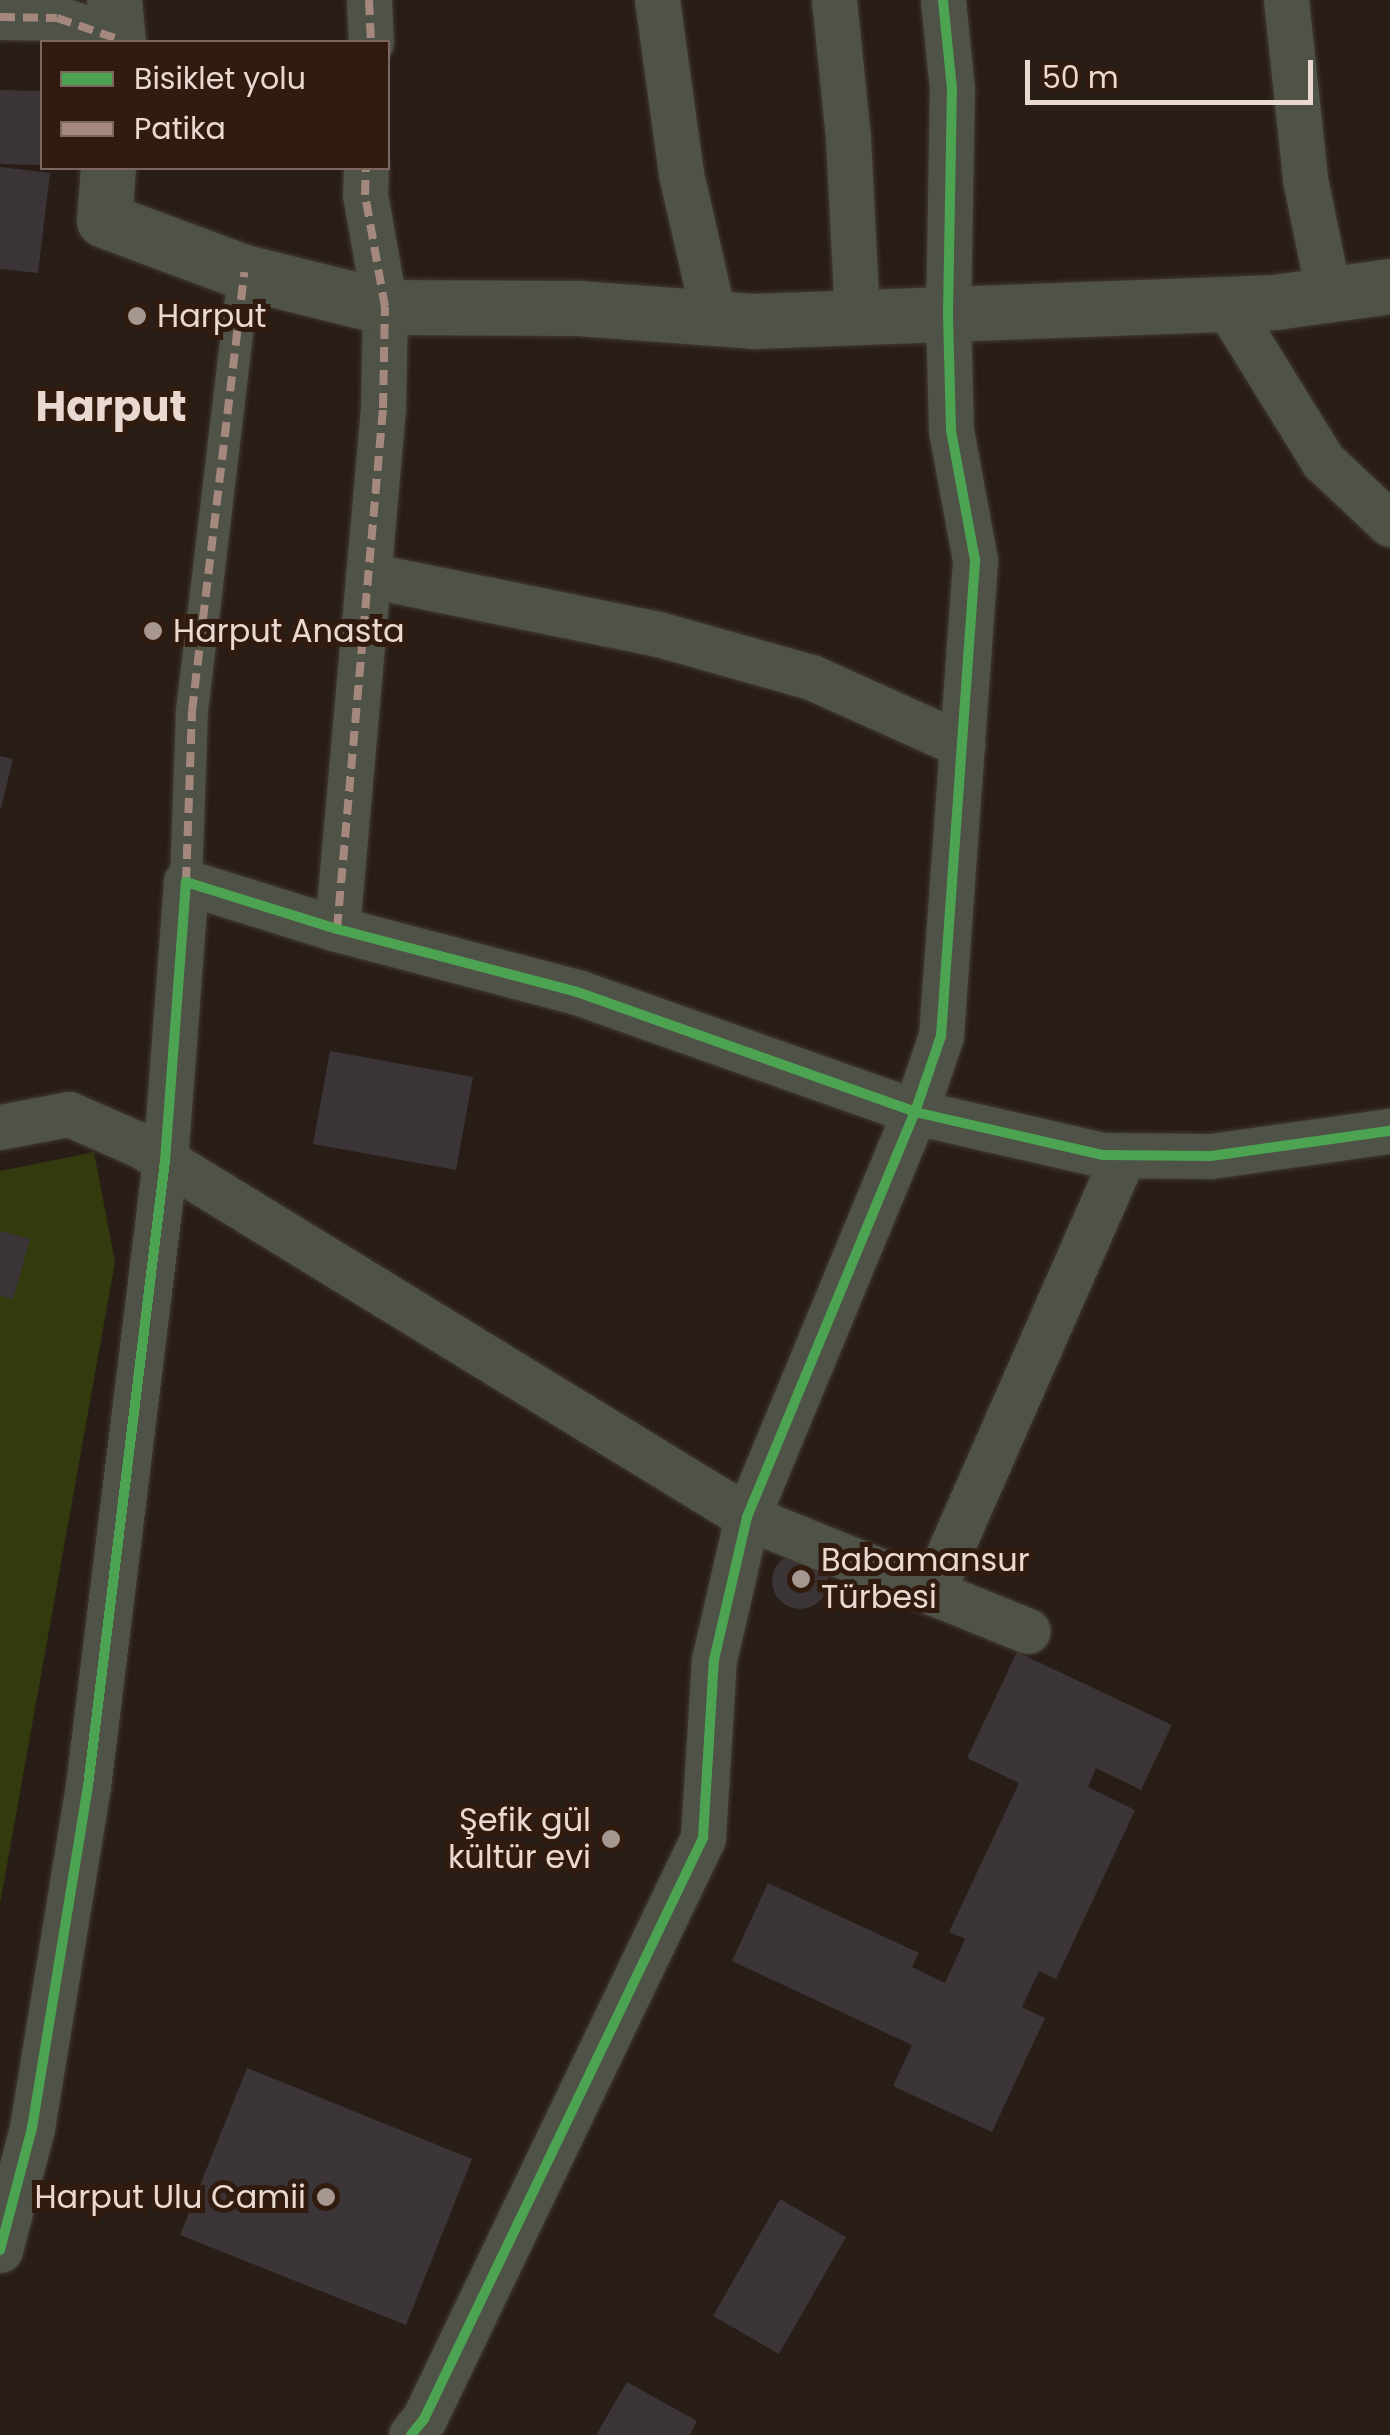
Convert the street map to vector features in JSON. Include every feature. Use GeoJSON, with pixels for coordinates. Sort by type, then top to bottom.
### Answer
{"type":"FeatureCollection","features":[{"type":"Feature","properties":{"kind":"street"},"geometry":{"type":"LineString","coordinates":[[370,0],[371,40]]}},
{"type":"Feature","properties":{"kind":"street"},"geometry":{"type":"LineString","coordinates":[[657,0],[681,174],[714,318]]}},
{"type":"Feature","properties":{"kind":"street"},"geometry":{"type":"LineString","coordinates":[[834,0],[848,138],[857,317]]}},
{"type":"Feature","properties":{"kind":"street"},"geometry":{"type":"LineString","coordinates":[[411,2435],[442,2384],[703,1838],[714,1660],[747,1517],[915,1112],[941,1036],[975,560],[951,430],[948,314],[952,89],[944,0]]}},
{"type":"Feature","properties":{"kind":"street"},"geometry":{"type":"LineString","coordinates":[[1286,0],[1305,179],[1328,291]]}},
{"type":"Feature","properties":{"kind":"street"},"geometry":{"type":"LineString","coordinates":[[0,16],[57,18],[117,27]]}},
{"type":"Feature","properties":{"kind":"street"},"geometry":{"type":"LineString","coordinates":[[108,170],[104,220],[244,272],[385,307],[578,308],[714,318],[857,317],[1274,302],[1328,291],[1390,286]]}},
{"type":"Feature","properties":{"kind":"street"},"geometry":{"type":"LineString","coordinates":[[337,928],[383,408],[385,307],[365,195],[366,170]]}},
{"type":"Feature","properties":{"kind":"street"},"geometry":{"type":"LineString","coordinates":[[0,2250],[32,2128],[88,1786],[166,1160],[186,882],[192,711],[244,272]]}},
{"type":"Feature","properties":{"kind":"street"},"geometry":{"type":"LineString","coordinates":[[1226,304],[1323,461],[1390,524]]}},
{"type":"Feature","properties":{"kind":"street"},"geometry":{"type":"LineString","coordinates":[[368,575],[658,634],[811,676],[962,745]]}},
{"type":"Feature","properties":{"kind":"street"},"geometry":{"type":"LineString","coordinates":[[186,882],[337,928],[577,992],[915,1112],[1102,1154],[1210,1156],[1390,1132]]}},
{"type":"Feature","properties":{"kind":"street"},"geometry":{"type":"LineString","coordinates":[[0,1127],[68,1114],[166,1160],[747,1517],[1028,1631]]}},
{"type":"Feature","properties":{"kind":"street"},"geometry":{"type":"LineString","coordinates":[[932,1592],[1124,1155]]}},
{"type":"Feature","properties":{"kind":"green space"},"geometry":{"type":"Polygon","coordinates":[[[94,1152],[115,1262],[0,1904],[0,1171],[94,1152]]]}},
{"type":"Feature","properties":{"kind":"building"},"geometry":{"type":"Polygon","coordinates":[[[0,90],[40,91],[40,165],[0,164],[0,90]]]}},
{"type":"Feature","properties":{"kind":"building"},"geometry":{"type":"Polygon","coordinates":[[[0,167],[50,173],[38,273],[0,269],[0,167]]]}},
{"type":"Feature","properties":{"kind":"building"},"geometry":{"type":"Polygon","coordinates":[[[0,756],[13,759],[1,808],[0,808],[0,756]]]}},
{"type":"Feature","properties":{"kind":"building"},"geometry":{"type":"Polygon","coordinates":[[[330,1051],[473,1077],[456,1170],[313,1144],[330,1051]]]}},
{"type":"Feature","properties":{"kind":"building"},"geometry":{"type":"Polygon","coordinates":[[[0,1231],[30,1239],[13,1299],[0,1296],[0,1231]]]}},
{"type":"Feature","properties":{"kind":"building","name":"Babamansur Türbesi"},"geometry":{"type":"Polygon","coordinates":[[[800,1553],[820,1561],[828,1581],[820,1601],[800,1609],[780,1601],[772,1581],[780,1561],[800,1553]]]}},
{"type":"Feature","properties":{"kind":"building"},"geometry":{"type":"Polygon","coordinates":[[[1017,1652],[1172,1725],[1141,1790],[1096,1768],[1088,1787],[1135,1810],[1056,1979],[1039,1971],[1022,2007],[1045,2018],[992,2132],[893,2086],[912,2045],[732,1961],[768,1883],[919,1953],[912,1967],[945,1983],[965,1939],[949,1932],[1019,1783],[967,1758],[1017,1652]]]}},
{"type":"Feature","properties":{"kind":"building","name":"Harput Ulu Camii"},"geometry":{"type":"Polygon","coordinates":[[[247,2068],[472,2159],[406,2325],[180,2235],[247,2068]]]}},
{"type":"Feature","properties":{"kind":"building"},"geometry":{"type":"Polygon","coordinates":[[[780,2199],[846,2237],[779,2354],[713,2316],[780,2199]]]}},
{"type":"Feature","properties":{"kind":"building"},"geometry":{"type":"Polygon","coordinates":[[[627,2382],[697,2421],[690,2435],[596,2435],[627,2382]]]}},
{"type":"Feature","properties":{"kind":"marked path"},"geometry":{"type":"LineString","coordinates":[[369,0],[371,40]]}},
{"type":"Feature","properties":{"kind":"marked path"},"geometry":{"type":"LineString","coordinates":[[0,17],[57,18],[118,39]]}},
{"type":"Feature","properties":{"kind":"marked path"},"geometry":{"type":"LineString","coordinates":[[337,929],[383,408],[385,307],[365,195],[366,170]]}},
{"type":"Feature","properties":{"kind":"marked path"},"geometry":{"type":"LineString","coordinates":[[186,882],[192,711],[244,272]]}},
{"type":"Feature","properties":{"kind":"cycle path"},"geometry":{"type":"LineString","coordinates":[[411,2435],[424,2419],[703,1838],[714,1660],[747,1517],[915,1112],[941,1036],[975,560],[951,430],[948,314],[952,89],[943,0]]}},
{"type":"Feature","properties":{"kind":"cycle path"},"geometry":{"type":"LineString","coordinates":[[0,2250],[32,2128],[88,1786],[165,1161],[186,882],[337,929],[577,992],[915,1112],[1102,1155],[1211,1156],[1390,1131]]}},
{"type":"Feature","properties":{"kind":"place","name":"Harput"},"geometry":{"type":"Point","coordinates":[137,316]}},
{"type":"Feature","properties":{"kind":"place","name":"Harput Anasta"},"geometry":{"type":"Point","coordinates":[153,631]}},
{"type":"Feature","properties":{"kind":"place","name":"Babamansur Türbesi"},"geometry":{"type":"Point","coordinates":[801,1579]}},
{"type":"Feature","properties":{"kind":"place","name":"Şefik gül kültür evi"},"geometry":{"type":"Point","coordinates":[611,1839]}},
{"type":"Feature","properties":{"kind":"place","name":"Harput Ulu Camii"},"geometry":{"type":"Point","coordinates":[326,2197]}},
{"type":"Feature","properties":{"kind":"district","name":"Harput"},"geometry":{"type":"Point","coordinates":[111,407]}}]}
